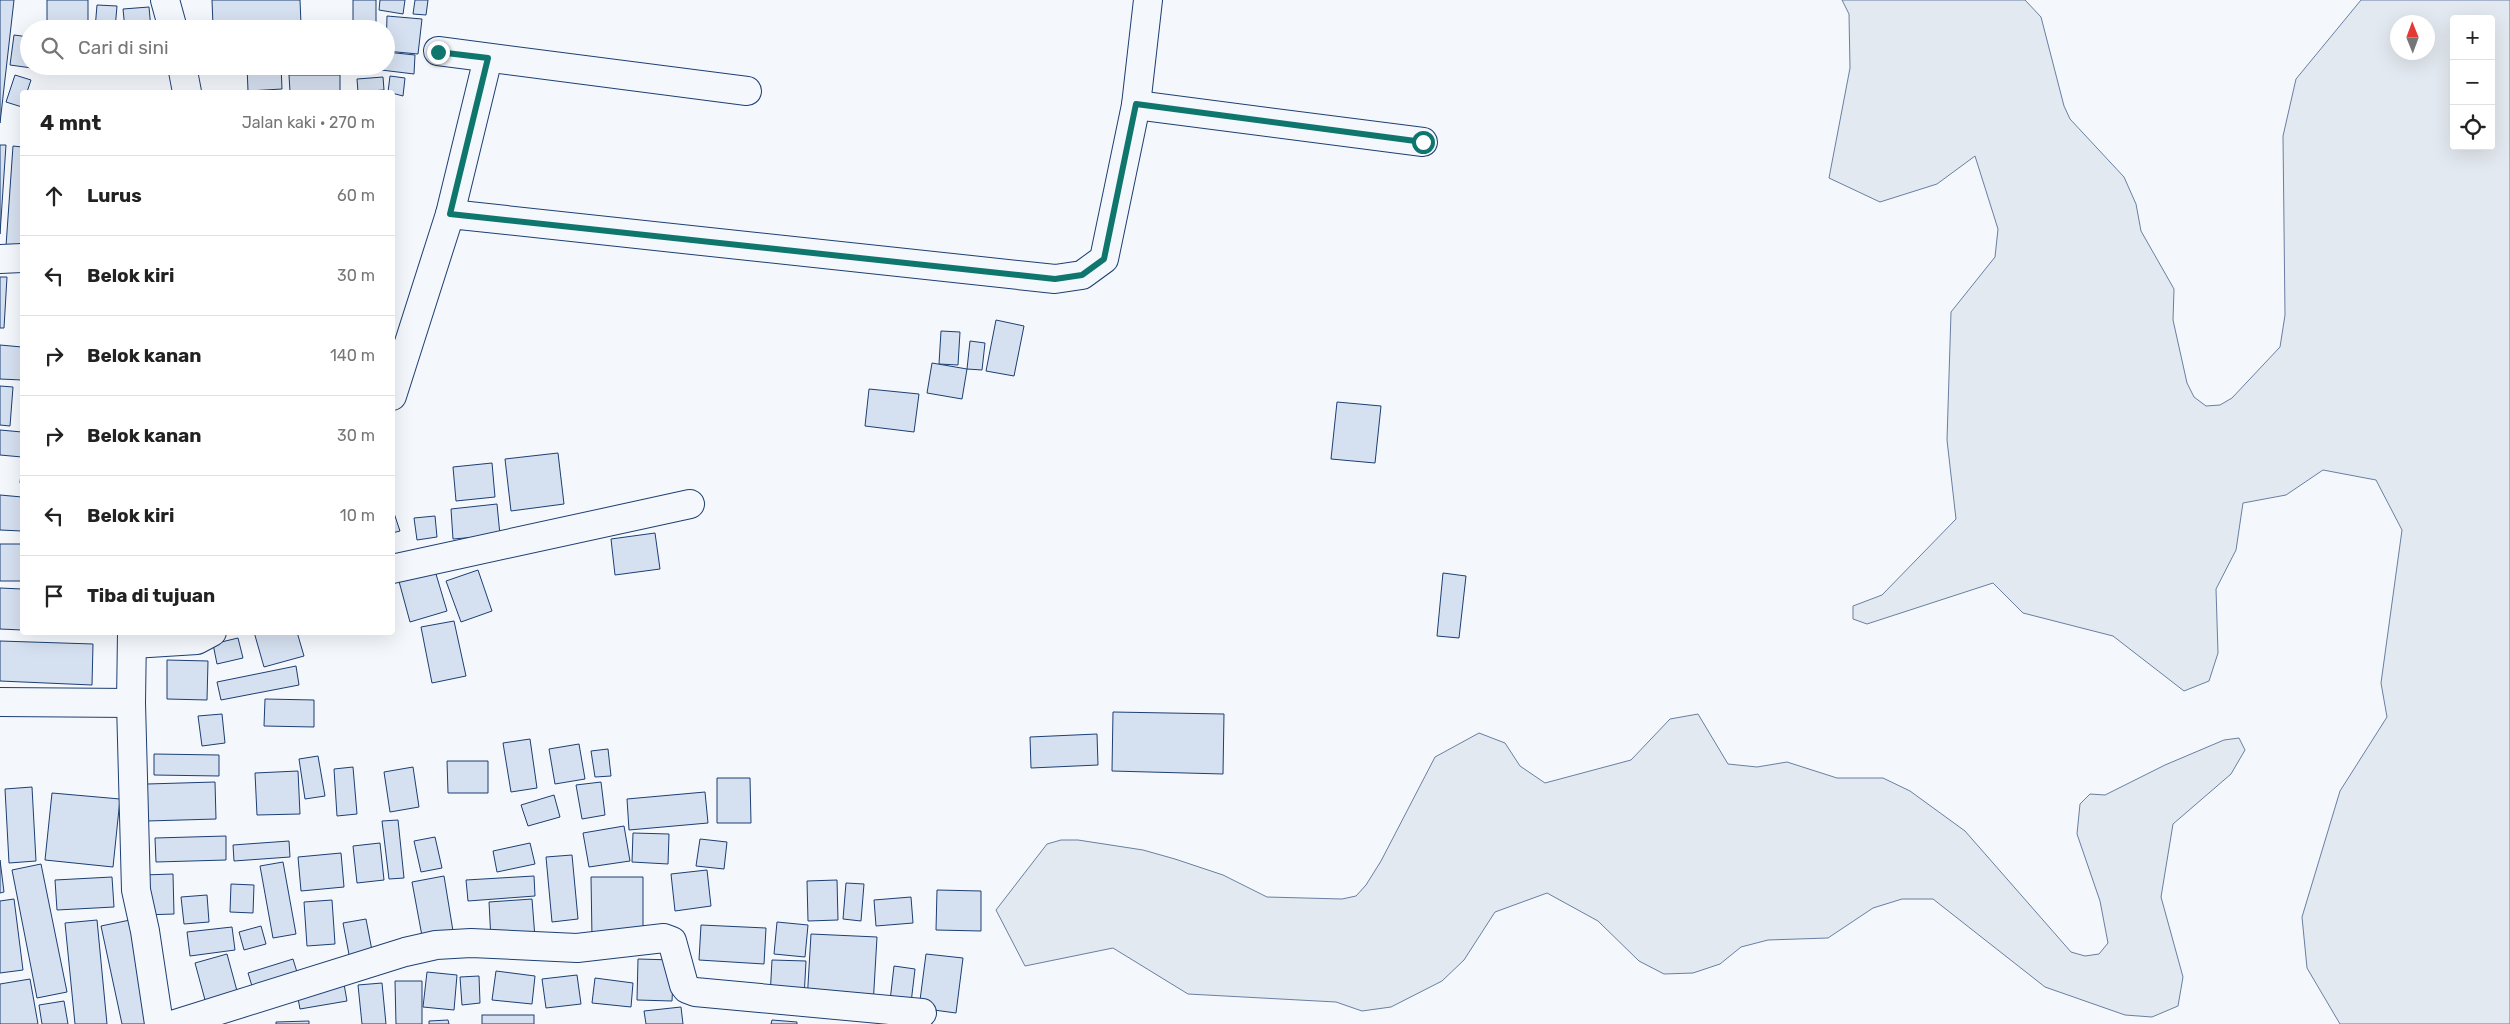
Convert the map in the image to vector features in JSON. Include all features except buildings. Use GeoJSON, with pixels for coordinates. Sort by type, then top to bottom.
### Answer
{"type":"FeatureCollection","features":[{"type":"Feature","properties":{"kind":"street"},"geometry":{"type":"LineString","coordinates":[[165,0],[171,20]]}},
{"type":"Feature","properties":{"kind":"street"},"geometry":{"type":"LineString","coordinates":[[450,214],[1055,279],[1082,275],[1104,259],[1136,104],[1148,0]]}},
{"type":"Feature","properties":{"kind":"street"},"geometry":{"type":"LineString","coordinates":[[438,52],[747,91]]}},
{"type":"Feature","properties":{"kind":"street"},"geometry":{"type":"LineString","coordinates":[[395,387],[450,214],[488,58]]}},
{"type":"Feature","properties":{"kind":"street"},"geometry":{"type":"LineString","coordinates":[[184,75],[187,90]]}},
{"type":"Feature","properties":{"kind":"street"},"geometry":{"type":"LineString","coordinates":[[1136,104],[1423,142]]}},
{"type":"Feature","properties":{"kind":"street"},"geometry":{"type":"LineString","coordinates":[[0,259],[20,258]]}},
{"type":"Feature","properties":{"kind":"street"},"geometry":{"type":"LineString","coordinates":[[395,568],[690,504]]}},
{"type":"Feature","properties":{"kind":"street"},"geometry":{"type":"LineString","coordinates":[[159,1024],[145,931],[136,890],[131,703],[132,638],[197,640],[206,635]]}},
{"type":"Feature","properties":{"kind":"street"},"geometry":{"type":"LineString","coordinates":[[0,702],[131,703]]}},
{"type":"Feature","properties":{"kind":"street"},"geometry":{"type":"LineString","coordinates":[[175,1024],[406,952],[436,945],[470,943],[577,948],[664,938],[672,941],[687,990],[922,1013]]}},
{"type":"Feature","properties":{"kind":"shaded area"},"geometry":{"type":"Polygon","coordinates":[[[1842,0],[2025,0],[2041,17],[2064,106],[2070,119],[2124,177],[2136,204],[2141,231],[2174,289],[2173,320],[2187,383],[2194,397],[2206,406],[2220,405],[2232,398],[2280,347],[2285,315],[2283,136],[2296,79],[2361,0],[2510,0],[2510,1024],[2340,1024],[2307,968],[2302,917],[2340,791],[2387,717],[2381,683],[2402,530],[2376,480],[2323,470],[2286,495],[2243,503],[2236,550],[2216,589],[2218,653],[2209,681],[2184,691],[2113,636],[2023,613],[1993,583],[1867,624],[1853,619],[1853,606],[1882,595],[1956,519],[1947,440],[1951,312],[1995,257],[1998,229],[1975,156],[1937,184],[1880,202],[1829,178],[1850,68],[1849,14],[1842,0]]]}},
{"type":"Feature","properties":{"kind":"shaded area"},"geometry":{"type":"Polygon","coordinates":[[[1698,714],[1728,764],[1757,767],[1787,762],[1837,778],[1883,778],[1910,791],[1965,831],[2071,952],[2085,956],[2099,954],[2108,943],[2100,901],[2077,834],[2080,804],[2090,794],[2105,795],[2165,765],[2224,740],[2239,738],[2245,750],[2231,774],[2173,824],[2161,897],[2183,977],[2178,1006],[2152,1017],[2125,1015],[2045,987],[1933,899],[1902,899],[1873,908],[1828,938],[1768,940],[1741,947],[1720,964],[1693,973],[1664,974],[1639,961],[1598,921],[1547,893],[1495,912],[1464,960],[1442,981],[1391,1007],[1362,1011],[1336,1002],[1188,994],[1113,948],[1025,966],[996,910],[1047,844],[1061,840],[1078,840],[1143,850],[1223,875],[1267,897],[1342,899],[1356,896],[1366,885],[1381,861],[1435,757],[1479,733],[1505,743],[1520,766],[1545,783],[1631,760],[1670,719],[1698,714]]]}},
{"type":"Feature","properties":{"kind":"route"},"geometry":{"type":"LineString","coordinates":[[438,52],[488,58],[450,214],[1055,279],[1082,275],[1104,259],[1136,104],[1423,142]]}}]}
